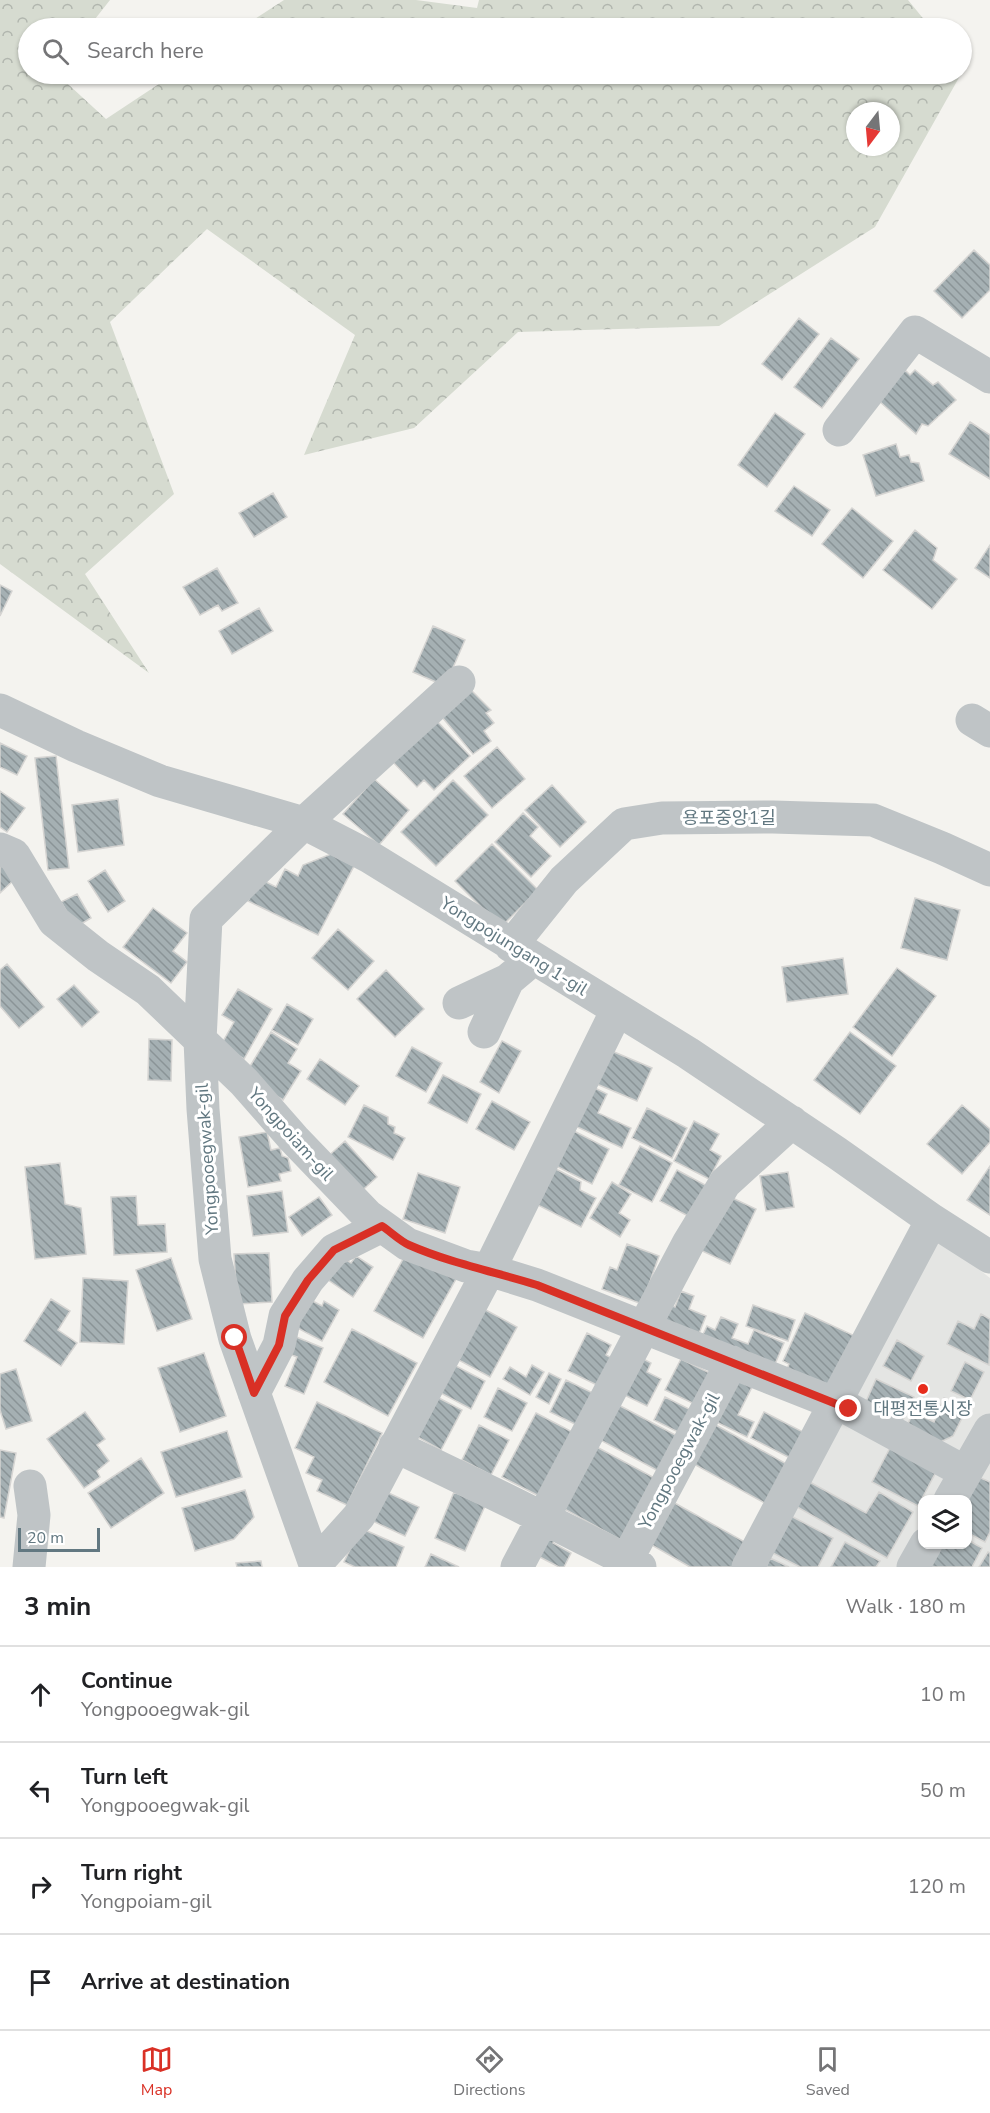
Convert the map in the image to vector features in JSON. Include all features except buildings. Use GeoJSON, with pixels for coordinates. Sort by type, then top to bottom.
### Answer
{"type":"FeatureCollection","features":[{"type":"Feature","properties":{"kind":"street"},"geometry":{"type":"LineString","coordinates":[[839,430],[915,332],[990,377]]}},
{"type":"Feature","properties":{"kind":"street"},"geometry":{"type":"LineString","coordinates":[[304,823],[459,682]]}},
{"type":"Feature","properties":{"kind":"street","name":"Yongpojungang 1-gil"},"geometry":{"type":"LineString","coordinates":[[0,710],[75,746],[160,781],[304,823],[368,856],[688,1053],[932,1220],[990,1257]]}},
{"type":"Feature","properties":{"kind":"street","name":"용포중앙1길"},"geometry":{"type":"LineString","coordinates":[[508,980],[564,880],[624,824],[662,818],[873,820],[990,870]]}},
{"type":"Feature","properties":{"kind":"street","name":"Yongpooegwak-gil"},"geometry":{"type":"LineString","coordinates":[[304,823],[206,919],[200,1040],[215,1259],[235,1338],[316,1566]]}},
{"type":"Feature","properties":{"kind":"street","name":"Yongpoiam-gil"},"geometry":{"type":"LineString","coordinates":[[0,849],[14,855],[54,921],[98,956],[148,990],[244,1082],[335,1183],[368,1215],[407,1244],[466,1266],[489,1270],[537,1285],[841,1406],[958,1486]]}},
{"type":"Feature","properties":{"kind":"street"},"geometry":{"type":"LineString","coordinates":[[459,1003],[508,980]]}},
{"type":"Feature","properties":{"kind":"street"},"geometry":{"type":"LineString","coordinates":[[484,1032],[508,980]]}},
{"type":"Feature","properties":{"kind":"street"},"geometry":{"type":"LineString","coordinates":[[316,1566],[359,1516],[489,1270],[617,1010]]}},
{"type":"Feature","properties":{"kind":"street"},"geometry":{"type":"LineString","coordinates":[[518,1567],[688,1242],[725,1183],[792,1122]]}},
{"type":"Feature","properties":{"kind":"street"},"geometry":{"type":"LineString","coordinates":[[748,1567],[841,1406],[932,1220]]}},
{"type":"Feature","properties":{"kind":"street"},"geometry":{"type":"LineString","coordinates":[[254,1393],[279,1345],[285,1316],[308,1280],[334,1250],[382,1226]]}},
{"type":"Feature","properties":{"kind":"street","name":"Yongpooegwak-gil"},"geometry":{"type":"LineString","coordinates":[[396,1446],[543,1518],[630,1565],[732,1362]]}},
{"type":"Feature","properties":{"kind":"street"},"geometry":{"type":"LineString","coordinates":[[958,1486],[987,1435]]}},
{"type":"Feature","properties":{"kind":"street"},"geometry":{"type":"LineString","coordinates":[[29,1567],[34,1515],[30,1486]]}},
{"type":"Feature","properties":{"kind":"street"},"geometry":{"type":"LineString","coordinates":[[913,1567],[924,1549]]}},
{"type":"Feature","properties":{"kind":"shaded area","name":"대평전통시장"},"geometry":{"type":"Polygon","coordinates":[[[937,1237],[990,1278],[990,1567],[760,1567],[937,1237]]]}},
{"type":"Feature","properties":{"kind":"green space"},"geometry":{"type":"Polygon","coordinates":[[[0,0],[110,0],[96,18],[18,18],[18,84],[68,84],[106,119],[159,84],[955,84],[875,227],[719,326],[518,332],[414,428],[304,455],[355,335],[207,229],[110,322],[174,494],[85,574],[149,673],[0,564],[0,0]]]}},
{"type":"Feature","properties":{"kind":"green space"},"geometry":{"type":"Polygon","coordinates":[[[284,0],[416,0],[477,8],[479,0],[908,0],[923,18],[256,18],[284,0]]]}},
{"type":"Feature","properties":{"kind":"place","name":"대평전통시장"},"geometry":{"type":"Point","coordinates":[923,1389]}},
{"type":"Feature","properties":{"kind":"route"},"geometry":{"type":"LineString","coordinates":[[235,1338],[254,1393],[279,1345],[285,1316],[308,1280],[334,1250],[382,1226],[407,1244],[466,1266],[489,1270],[537,1285],[849,1409]]}}]}
